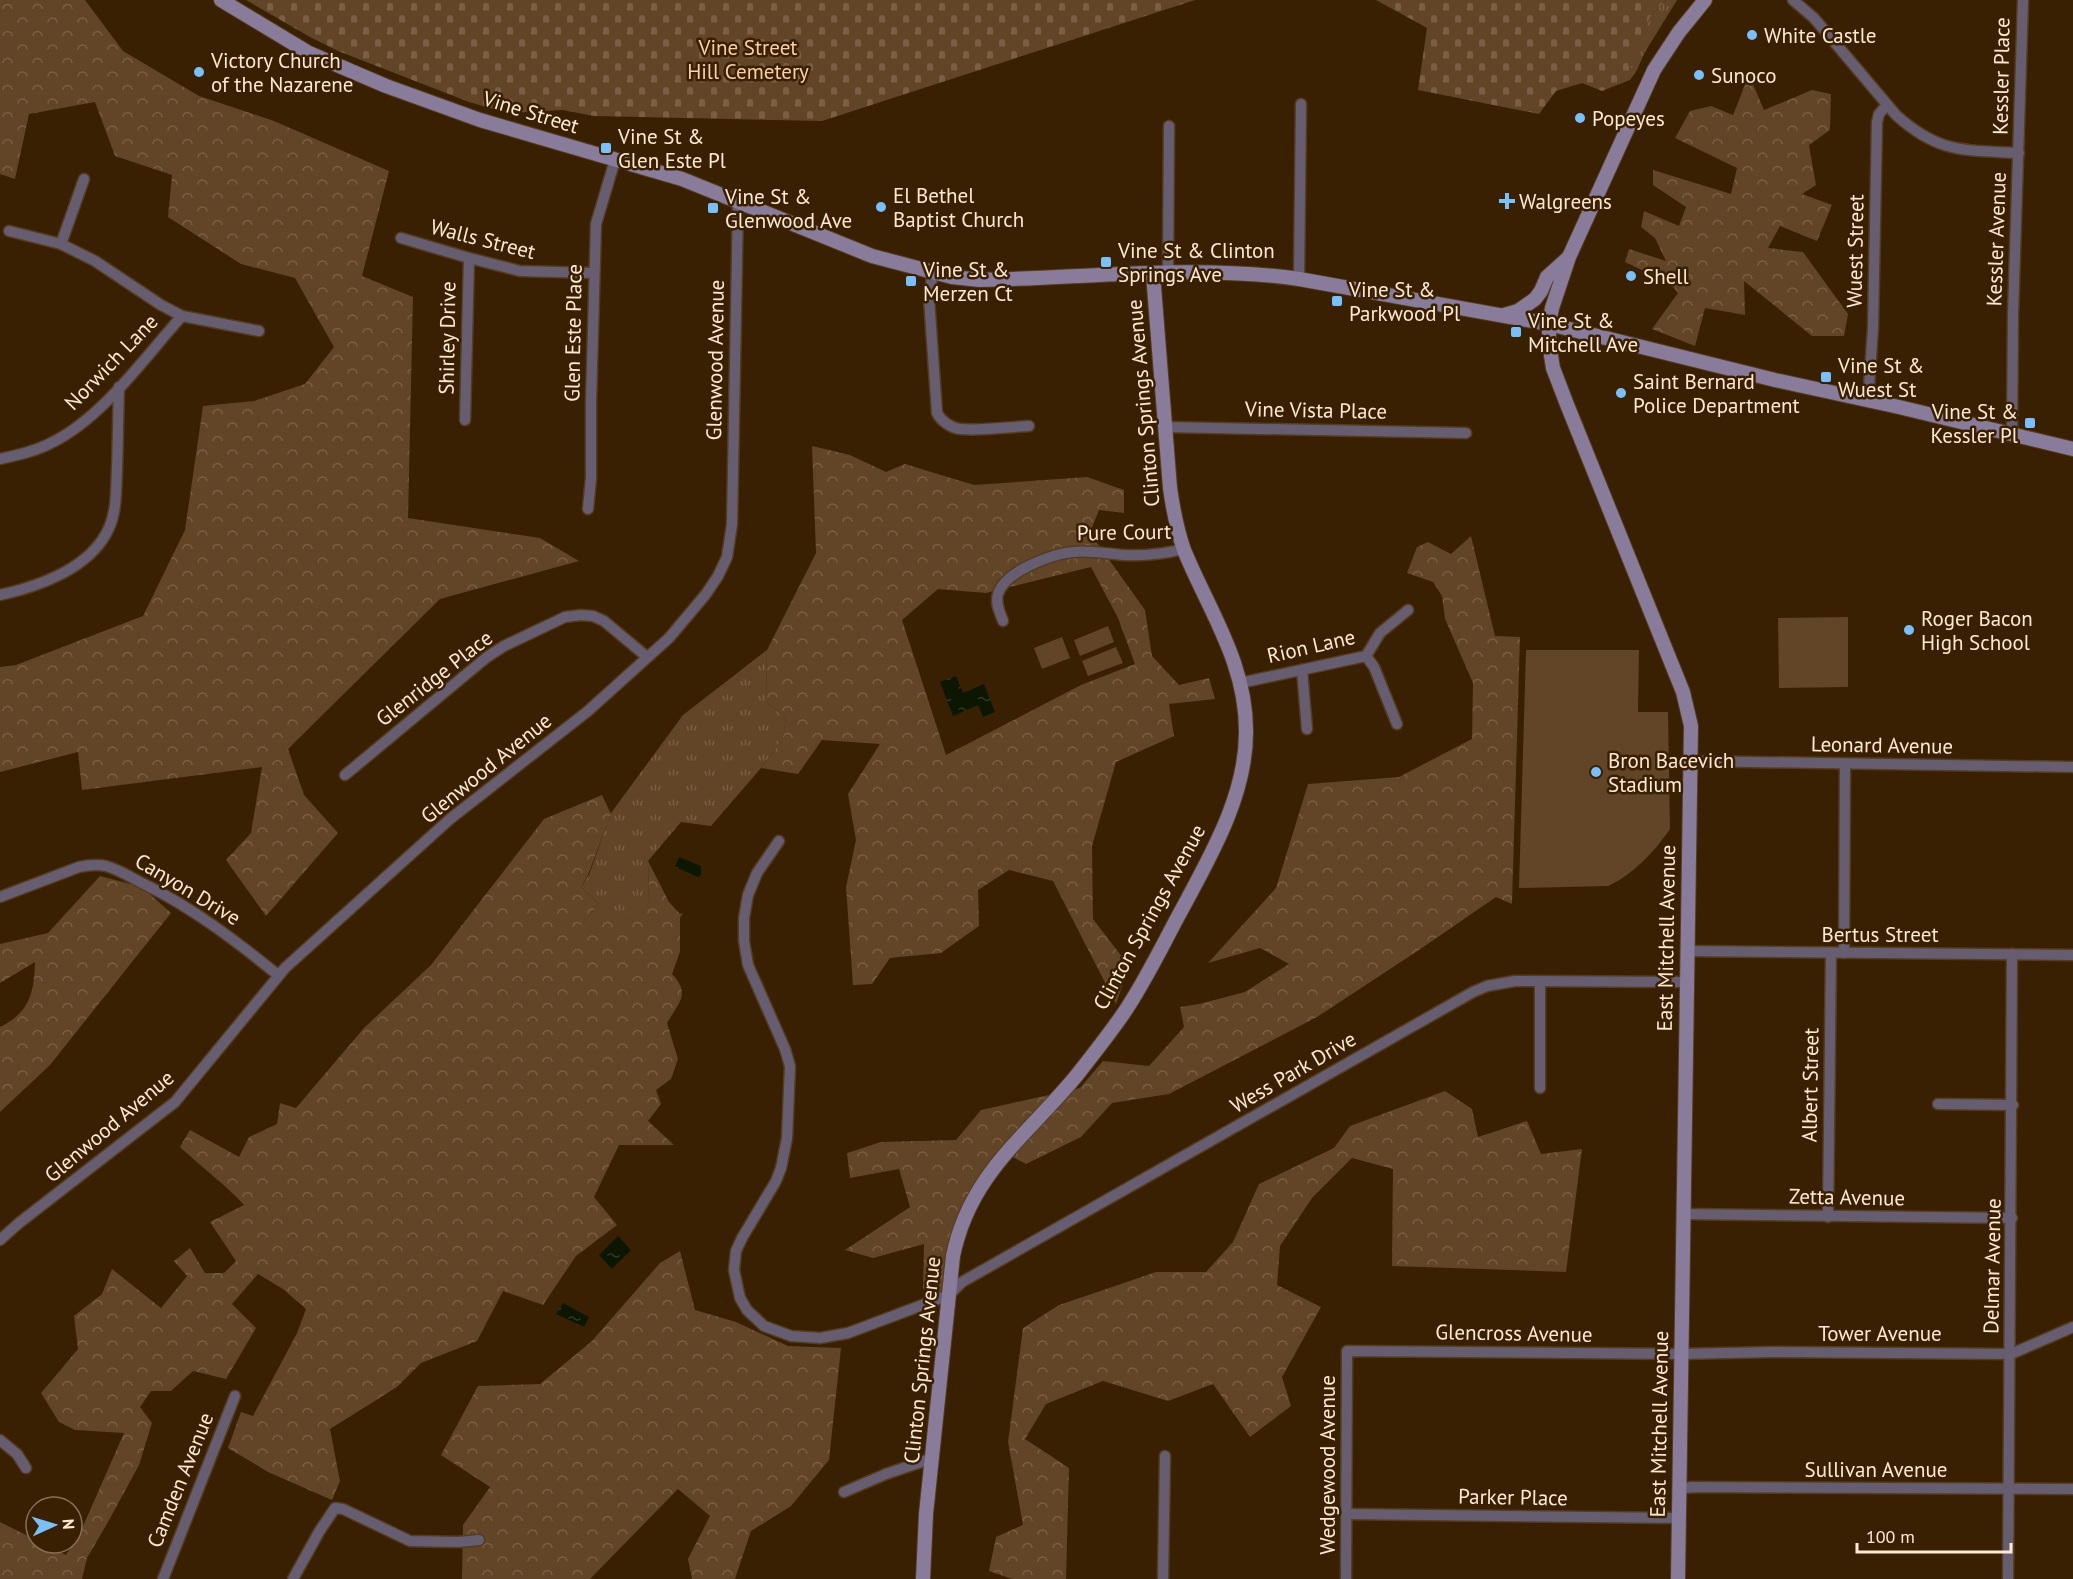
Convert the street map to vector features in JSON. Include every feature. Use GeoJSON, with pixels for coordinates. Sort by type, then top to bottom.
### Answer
{"type":"FeatureCollection","features":[{"type":"Feature","properties":{"kind":"street","name":"Vine Street"},"geometry":{"type":"LineString","coordinates":[[221,0],[309,52],[386,86],[480,120],[682,179],[738,204],[872,256],[952,277],[980,280],[1168,273],[1267,275],[1299,279],[1549,324],[1775,380],[2073,449]]}},
{"type":"Feature","properties":{"kind":"street","name":"East Mitchell Avenue"},"geometry":{"type":"LineString","coordinates":[[1678,1579],[1685,982],[1691,726],[1683,692],[1553,368],[1549,324],[1569,257],[1654,70],[1679,32],[1705,0]]}},
{"type":"Feature","properties":{"kind":"street","name":"Kessler Avenue"},"geometry":{"type":"LineString","coordinates":[[1793,0],[1814,18],[1887,105],[1910,128],[1944,146],[1958,150],[2019,153],[2013,315],[2012,434]]}},
{"type":"Feature","properties":{"kind":"street","name":"Kessler Place"},"geometry":{"type":"LineString","coordinates":[[2019,153],[2023,0]]}},
{"type":"Feature","properties":{"kind":"street"},"geometry":{"type":"LineString","coordinates":[[1299,279],[1301,104]]}},
{"type":"Feature","properties":{"kind":"street","name":"Wuest Street"},"geometry":{"type":"LineString","coordinates":[[1868,401],[1873,328],[1877,122],[1879,114],[1887,105]]}},
{"type":"Feature","properties":{"kind":"street"},"geometry":{"type":"LineString","coordinates":[[1168,273],[1169,126]]}},
{"type":"Feature","properties":{"kind":"street","name":"Glen Este Place"},"geometry":{"type":"LineString","coordinates":[[588,509],[591,478],[593,273],[596,224],[615,160]]}},
{"type":"Feature","properties":{"kind":"street"},"geometry":{"type":"LineString","coordinates":[[61,244],[84,179]]}},
{"type":"Feature","properties":{"kind":"street","name":"Glenwood Avenue"},"geometry":{"type":"LineString","coordinates":[[0,1240],[175,1102],[278,975],[450,819],[588,711],[669,638],[706,594],[718,576],[729,550],[732,524],[738,204]]}},
{"type":"Feature","properties":{"kind":"street"},"geometry":{"type":"LineString","coordinates":[[9,231],[61,244],[95,261],[161,305],[182,316],[259,330]]}},
{"type":"Feature","properties":{"kind":"street","name":"Walls Street"},"geometry":{"type":"LineString","coordinates":[[401,238],[520,271],[593,273]]}},
{"type":"Feature","properties":{"kind":"street"},"geometry":{"type":"LineString","coordinates":[[1503,316],[1518,311],[1535,299],[1547,277],[1569,257]]}},
{"type":"Feature","properties":{"kind":"street","name":"Shirley Drive"},"geometry":{"type":"LineString","coordinates":[[465,420],[469,258]]}},
{"type":"Feature","properties":{"kind":"street"},"geometry":{"type":"LineString","coordinates":[[933,271],[929,298],[939,417],[945,423],[961,429],[1029,426]]}},
{"type":"Feature","properties":{"kind":"street","name":"Clinton Springs Avenue"},"geometry":{"type":"LineString","coordinates":[[923,1579],[926,1514],[955,1246],[972,1200],[1005,1153],[1076,1076],[1122,1016],[1207,862],[1226,820],[1241,774],[1246,731],[1240,682],[1234,658],[1184,549],[1175,519],[1170,488],[1153,274]]}},
{"type":"Feature","properties":{"kind":"street","name":"Norwich Lane"},"geometry":{"type":"LineString","coordinates":[[0,459],[23,454],[54,441],[89,417],[182,316]]}},
{"type":"Feature","properties":{"kind":"street"},"geometry":{"type":"LineString","coordinates":[[0,595],[48,580],[94,552],[103,540],[114,512],[119,387]]}},
{"type":"Feature","properties":{"kind":"street","name":"Vine Vista Place"},"geometry":{"type":"LineString","coordinates":[[1165,427],[1467,433]]}},
{"type":"Feature","properties":{"kind":"street","name":"Pure Court"},"geometry":{"type":"LineString","coordinates":[[1003,621],[998,608],[998,594],[1003,586],[1011,577],[1046,558],[1074,552],[1141,555],[1168,554],[1184,549]]}},
{"type":"Feature","properties":{"kind":"street","name":"Rion Lane"},"geometry":{"type":"LineString","coordinates":[[1240,682],[1366,657],[1380,633],[1408,610]]}},
{"type":"Feature","properties":{"kind":"street","name":"Glenridge Place"},"geometry":{"type":"LineString","coordinates":[[345,775],[487,657],[504,646],[565,617],[593,616],[604,621],[647,657]]}},
{"type":"Feature","properties":{"kind":"street"},"geometry":{"type":"LineString","coordinates":[[1366,657],[1374,667],[1397,724]]}},
{"type":"Feature","properties":{"kind":"street"},"geometry":{"type":"LineString","coordinates":[[1302,670],[1306,729]]}},
{"type":"Feature","properties":{"kind":"street","name":"Leonard Avenue"},"geometry":{"type":"LineString","coordinates":[[1691,761],[2073,767]]}},
{"type":"Feature","properties":{"kind":"street"},"geometry":{"type":"LineString","coordinates":[[1844,953],[1845,765]]}},
{"type":"Feature","properties":{"kind":"street","name":"Wess Park Drive"},"geometry":{"type":"LineString","coordinates":[[779,841],[757,873],[748,895],[744,918],[744,940],[748,965],[785,1049],[789,1066],[787,1138],[776,1181],[742,1238],[736,1251],[734,1270],[740,1298],[747,1310],[764,1326],[791,1336],[820,1338],[848,1333],[949,1295],[962,1282],[1473,992],[1501,982],[1685,982]]}},
{"type":"Feature","properties":{"kind":"street","name":"Canyon Drive"},"geometry":{"type":"LineString","coordinates":[[0,897],[79,867],[105,866],[154,889],[202,918],[235,939],[278,975]]}},
{"type":"Feature","properties":{"kind":"street","name":"Bertus Street"},"geometry":{"type":"LineString","coordinates":[[1686,951],[2073,955]]}},
{"type":"Feature","properties":{"kind":"street","name":"Albert Street"},"geometry":{"type":"LineString","coordinates":[[1828,1217],[1831,953]]}},
{"type":"Feature","properties":{"kind":"street","name":"Delmar Avenue"},"geometry":{"type":"LineString","coordinates":[[2008,1579],[2013,954]]}},
{"type":"Feature","properties":{"kind":"street"},"geometry":{"type":"LineString","coordinates":[[1540,982],[1540,1088]]}},
{"type":"Feature","properties":{"kind":"street"},"geometry":{"type":"LineString","coordinates":[[1938,1104],[2013,1105]]}},
{"type":"Feature","properties":{"kind":"street","name":"Zetta Avenue"},"geometry":{"type":"LineString","coordinates":[[1682,1214],[2012,1218]]}},
{"type":"Feature","properties":{"kind":"street","name":"Tower Avenue"},"geometry":{"type":"LineString","coordinates":[[1681,1354],[1772,1352],[2011,1354],[2073,1327]]}},
{"type":"Feature","properties":{"kind":"street","name":"Glencross Avenue"},"geometry":{"type":"LineString","coordinates":[[1347,1351],[1681,1354]]}},
{"type":"Feature","properties":{"kind":"street","name":"Wedgewood Avenue"},"geometry":{"type":"LineString","coordinates":[[1346,1579],[1347,1351]]}},
{"type":"Feature","properties":{"kind":"street","name":"Camden Avenue"},"geometry":{"type":"LineString","coordinates":[[163,1579],[235,1396]]}},
{"type":"Feature","properties":{"kind":"street"},"geometry":{"type":"LineString","coordinates":[[0,1440],[17,1454],[26,1468]]}},
{"type":"Feature","properties":{"kind":"street"},"geometry":{"type":"LineString","coordinates":[[1163,1579],[1165,1456]]}},
{"type":"Feature","properties":{"kind":"street"},"geometry":{"type":"LineString","coordinates":[[843,1492],[933,1458]]}},
{"type":"Feature","properties":{"kind":"street","name":"Sullivan Avenue"},"geometry":{"type":"LineString","coordinates":[[1679,1489],[1704,1487],[2073,1489]]}},
{"type":"Feature","properties":{"kind":"street"},"geometry":{"type":"LineString","coordinates":[[293,1579],[335,1508],[342,1509],[410,1541],[479,1540]]}},
{"type":"Feature","properties":{"kind":"street","name":"Parker Place"},"geometry":{"type":"LineString","coordinates":[[1347,1514],[1678,1518]]}},
{"type":"Feature","properties":{"kind":"green space"},"geometry":{"type":"Polygon","coordinates":[[[0,0],[85,0],[123,51],[199,96],[274,121],[389,171],[362,276],[413,297],[408,518],[540,538],[579,561],[440,599],[288,749],[304,795],[338,833],[266,916],[226,860],[251,833],[262,767],[82,790],[78,752],[0,772],[0,667],[16,665],[143,616],[185,530],[203,406],[254,401],[305,384],[334,347],[295,278],[241,264],[168,217],[172,175],[115,156],[95,102],[29,114],[15,179],[0,174],[0,0]]]}},
{"type":"Feature","properties":{"kind":"green space","name":"Vine Street Hill Cemetery"},"geometry":{"type":"Polygon","coordinates":[[[246,0],[1195,0],[822,121],[594,116],[563,110],[507,113],[469,102],[338,51],[246,0]]]}},
{"type":"Feature","properties":{"kind":"green space"},"geometry":{"type":"Polygon","coordinates":[[[1376,0],[1666,0],[1650,17],[1628,65],[1636,72],[1630,80],[1602,91],[1582,83],[1556,91],[1539,114],[1418,90],[1427,28],[1376,0]]]}},
{"type":"Feature","properties":{"kind":"green space"},"geometry":{"type":"Polygon","coordinates":[[[1666,0],[1677,0],[1645,52],[1636,72],[1627,65],[1650,17],[1666,0]]]}},
{"type":"Feature","properties":{"kind":"green space"},"geometry":{"type":"Polygon","coordinates":[[[1749,75],[1764,110],[1812,90],[1831,94],[1830,130],[1809,145],[1816,185],[1802,194],[1832,205],[1817,241],[1780,226],[1768,248],[1803,252],[1848,314],[1844,336],[1812,336],[1744,281],[1745,315],[1705,308],[1695,346],[1652,329],[1678,293],[1671,284],[1625,262],[1629,249],[1666,261],[1655,238],[1641,227],[1644,211],[1679,226],[1686,207],[1653,185],[1653,170],[1731,194],[1737,168],[1675,138],[1690,111],[1711,106],[1733,115],[1749,75]]]}},
{"type":"Feature","properties":{"kind":"green space"},"geometry":{"type":"Polygon","coordinates":[[[812,446],[850,455],[886,472],[905,464],[974,485],[1087,477],[1124,490],[1124,513],[1099,510],[1090,533],[1145,610],[1152,656],[1179,685],[1209,678],[1215,699],[1169,704],[1174,736],[1116,762],[1092,846],[1093,919],[1129,966],[1116,1004],[1053,881],[1009,870],[978,890],[979,926],[941,953],[890,958],[872,984],[853,985],[846,887],[856,840],[848,794],[880,744],[822,740],[798,774],[761,768],[783,738],[786,718],[766,702],[767,650],[816,553],[812,446]],[[1091,567],[986,593],[938,589],[902,620],[946,755],[1081,685],[1135,664],[1118,618],[1091,567]]]}},
{"type":"Feature","properties":{"kind":"green space"},"geometry":{"type":"Polygon","coordinates":[[[1471,536],[1495,636],[1520,637],[1512,904],[1496,897],[1317,1017],[1169,1094],[1112,1103],[1081,1137],[1026,1164],[1005,1153],[972,1200],[949,1295],[923,1289],[924,1244],[873,1258],[845,1250],[910,1207],[899,1169],[850,1178],[847,1153],[881,1142],[956,1140],[981,1110],[1080,1088],[1103,1061],[1149,1066],[1184,1027],[1180,1007],[1245,992],[1289,964],[1260,948],[1208,963],[1276,888],[1308,784],[1399,777],[1472,739],[1473,683],[1445,619],[1442,596],[1433,582],[1407,573],[1417,547],[1428,542],[1451,554],[1471,536]]]}},
{"type":"Feature","properties":{"kind":"green space"},"geometry":{"type":"Polygon","coordinates":[[[1848,617],[1848,687],[1779,688],[1778,618],[1848,617]]]}},
{"type":"Feature","properties":{"kind":"green space"},"geometry":{"type":"Polygon","coordinates":[[[1108,626],[1114,642],[1080,656],[1074,640],[1108,626]]]}},
{"type":"Feature","properties":{"kind":"green space"},"geometry":{"type":"Polygon","coordinates":[[[1062,637],[1070,658],[1042,669],[1034,648],[1062,637]]]}},
{"type":"Feature","properties":{"kind":"green space"},"geometry":{"type":"Polygon","coordinates":[[[1116,647],[1123,663],[1088,676],[1082,661],[1116,647]]]}},
{"type":"Feature","properties":{"kind":"green space"},"geometry":{"type":"Polygon","coordinates":[[[767,650],[766,702],[786,718],[783,738],[761,768],[711,826],[681,822],[648,861],[649,902],[638,918],[578,929],[599,904],[581,887],[589,875],[611,813],[683,715],[767,650]]]}},
{"type":"Feature","properties":{"kind":"green space","name":"Bron Bacevich Stadium"},"geometry":{"type":"Polygon","coordinates":[[[1526,650],[1639,650],[1638,712],[1668,712],[1670,829],[1643,862],[1626,876],[1608,886],[1519,888],[1526,650]]]}},
{"type":"Feature","properties":{"kind":"green space"},"geometry":{"type":"Polygon","coordinates":[[[602,795],[611,814],[588,875],[581,887],[599,904],[579,928],[600,919],[632,912],[638,917],[649,902],[648,861],[669,902],[680,914],[683,913],[680,918],[680,952],[672,974],[678,981],[682,993],[679,1004],[667,1023],[678,1059],[671,1079],[656,1090],[661,1104],[648,1121],[674,1145],[619,1145],[594,1197],[617,1225],[576,1256],[543,1305],[503,1291],[477,1341],[421,1363],[397,1387],[330,1429],[340,1481],[332,1500],[268,1472],[228,1448],[241,1412],[253,1416],[297,1333],[306,1309],[283,1289],[258,1274],[232,1304],[256,1328],[226,1379],[193,1371],[171,1391],[151,1391],[140,1407],[152,1423],[139,1465],[87,1558],[82,1579],[0,1579],[0,1522],[24,1534],[24,1555],[84,1555],[84,1524],[124,1433],[75,1430],[59,1422],[41,1393],[78,1349],[74,1316],[102,1294],[112,1269],[161,1308],[187,1276],[174,1261],[190,1248],[205,1273],[224,1273],[236,1261],[210,1222],[244,1205],[180,1147],[190,1130],[239,1157],[249,1137],[277,1124],[280,1103],[296,1108],[364,1028],[431,965],[544,819],[602,795]]]}},
{"type":"Feature","properties":{"kind":"green space"},"geometry":{"type":"Polygon","coordinates":[[[100,876],[142,887],[171,913],[50,1065],[0,1112],[0,1027],[24,1008],[31,992],[35,962],[0,983],[0,944],[48,933],[100,876]]]}},
{"type":"Feature","properties":{"kind":"green space"},"geometry":{"type":"Polygon","coordinates":[[[1445,1091],[1472,1109],[1478,1137],[1527,1121],[1541,1154],[1582,1149],[1566,1272],[1392,1266],[1393,1169],[1352,1158],[1312,1198],[1280,1246],[1277,1285],[1321,1307],[1282,1377],[1291,1406],[1250,1437],[1213,1384],[1168,1401],[1103,1381],[1046,1404],[1025,1439],[1069,1468],[1066,1579],[1012,1579],[989,1571],[996,1537],[1023,1525],[1008,1442],[1023,1328],[1059,1305],[1156,1272],[1206,1272],[1233,1242],[1259,1184],[1334,1148],[1350,1126],[1445,1091]]]}},
{"type":"Feature","properties":{"kind":"green space"},"geometry":{"type":"Polygon","coordinates":[[[680,1251],[695,1310],[736,1322],[788,1346],[841,1348],[829,1460],[791,1506],[751,1531],[735,1579],[692,1579],[688,1559],[710,1516],[678,1489],[590,1579],[462,1579],[463,1525],[490,1487],[441,1455],[478,1386],[540,1384],[592,1341],[660,1263],[680,1251]]]}},
{"type":"Feature","properties":{"kind":"water"},"geometry":{"type":"Polygon","coordinates":[[[956,676],[963,693],[984,684],[995,712],[983,717],[978,705],[953,716],[940,682],[956,676]]]}},
{"type":"Feature","properties":{"kind":"water"},"geometry":{"type":"Polygon","coordinates":[[[679,857],[701,866],[701,875],[698,877],[675,867],[679,857]]]}},
{"type":"Feature","properties":{"kind":"water"},"geometry":{"type":"Polygon","coordinates":[[[618,1236],[631,1250],[612,1269],[599,1255],[618,1236]]]}},
{"type":"Feature","properties":{"kind":"water"},"geometry":{"type":"Polygon","coordinates":[[[563,1303],[589,1317],[584,1327],[556,1314],[563,1303]]]}},
{"type":"Feature","properties":{"kind":"place","name":"White Castle"},"geometry":{"type":"Point","coordinates":[1752,35]}},
{"type":"Feature","properties":{"kind":"place","name":"Victory Church of the Nazarene"},"geometry":{"type":"Point","coordinates":[199,72]}},
{"type":"Feature","properties":{"kind":"place","name":"Sunoco"},"geometry":{"type":"Point","coordinates":[1699,75]}},
{"type":"Feature","properties":{"kind":"place","name":"Popeyes"},"geometry":{"type":"Point","coordinates":[1580,118]}},
{"type":"Feature","properties":{"kind":"place","name":"Vine St & Glen Este Pl"},"geometry":{"type":"Point","coordinates":[606,148]}},
{"type":"Feature","properties":{"kind":"place","name":"Walgreens"},"geometry":{"type":"Point","coordinates":[1507,201]}},
{"type":"Feature","properties":{"kind":"place","name":"El Bethel Baptist Church"},"geometry":{"type":"Point","coordinates":[881,207]}},
{"type":"Feature","properties":{"kind":"place","name":"Vine St & Glenwood Ave"},"geometry":{"type":"Point","coordinates":[713,208]}},
{"type":"Feature","properties":{"kind":"place","name":"Vine St & Clinton Springs Ave"},"geometry":{"type":"Point","coordinates":[1106,262]}},
{"type":"Feature","properties":{"kind":"place","name":"Shell"},"geometry":{"type":"Point","coordinates":[1631,276]}},
{"type":"Feature","properties":{"kind":"place","name":"Vine St & Merzen Ct"},"geometry":{"type":"Point","coordinates":[911,281]}},
{"type":"Feature","properties":{"kind":"place","name":"Vine St & Parkwood Pl"},"geometry":{"type":"Point","coordinates":[1337,301]}},
{"type":"Feature","properties":{"kind":"place","name":"Vine St & Mitchell Ave"},"geometry":{"type":"Point","coordinates":[1516,332]}},
{"type":"Feature","properties":{"kind":"place","name":"Vine St & Wuest St"},"geometry":{"type":"Point","coordinates":[1826,377]}},
{"type":"Feature","properties":{"kind":"place","name":"Saint Bernard Police Department"},"geometry":{"type":"Point","coordinates":[1621,393]}},
{"type":"Feature","properties":{"kind":"place","name":"Vine St & Kessler Pl"},"geometry":{"type":"Point","coordinates":[2030,423]}},
{"type":"Feature","properties":{"kind":"place","name":"Roger Bacon High School"},"geometry":{"type":"Point","coordinates":[1909,630]}},
{"type":"Feature","properties":{"kind":"place","name":"Bron Bacevich Stadium"},"geometry":{"type":"Point","coordinates":[1596,772]}}]}
